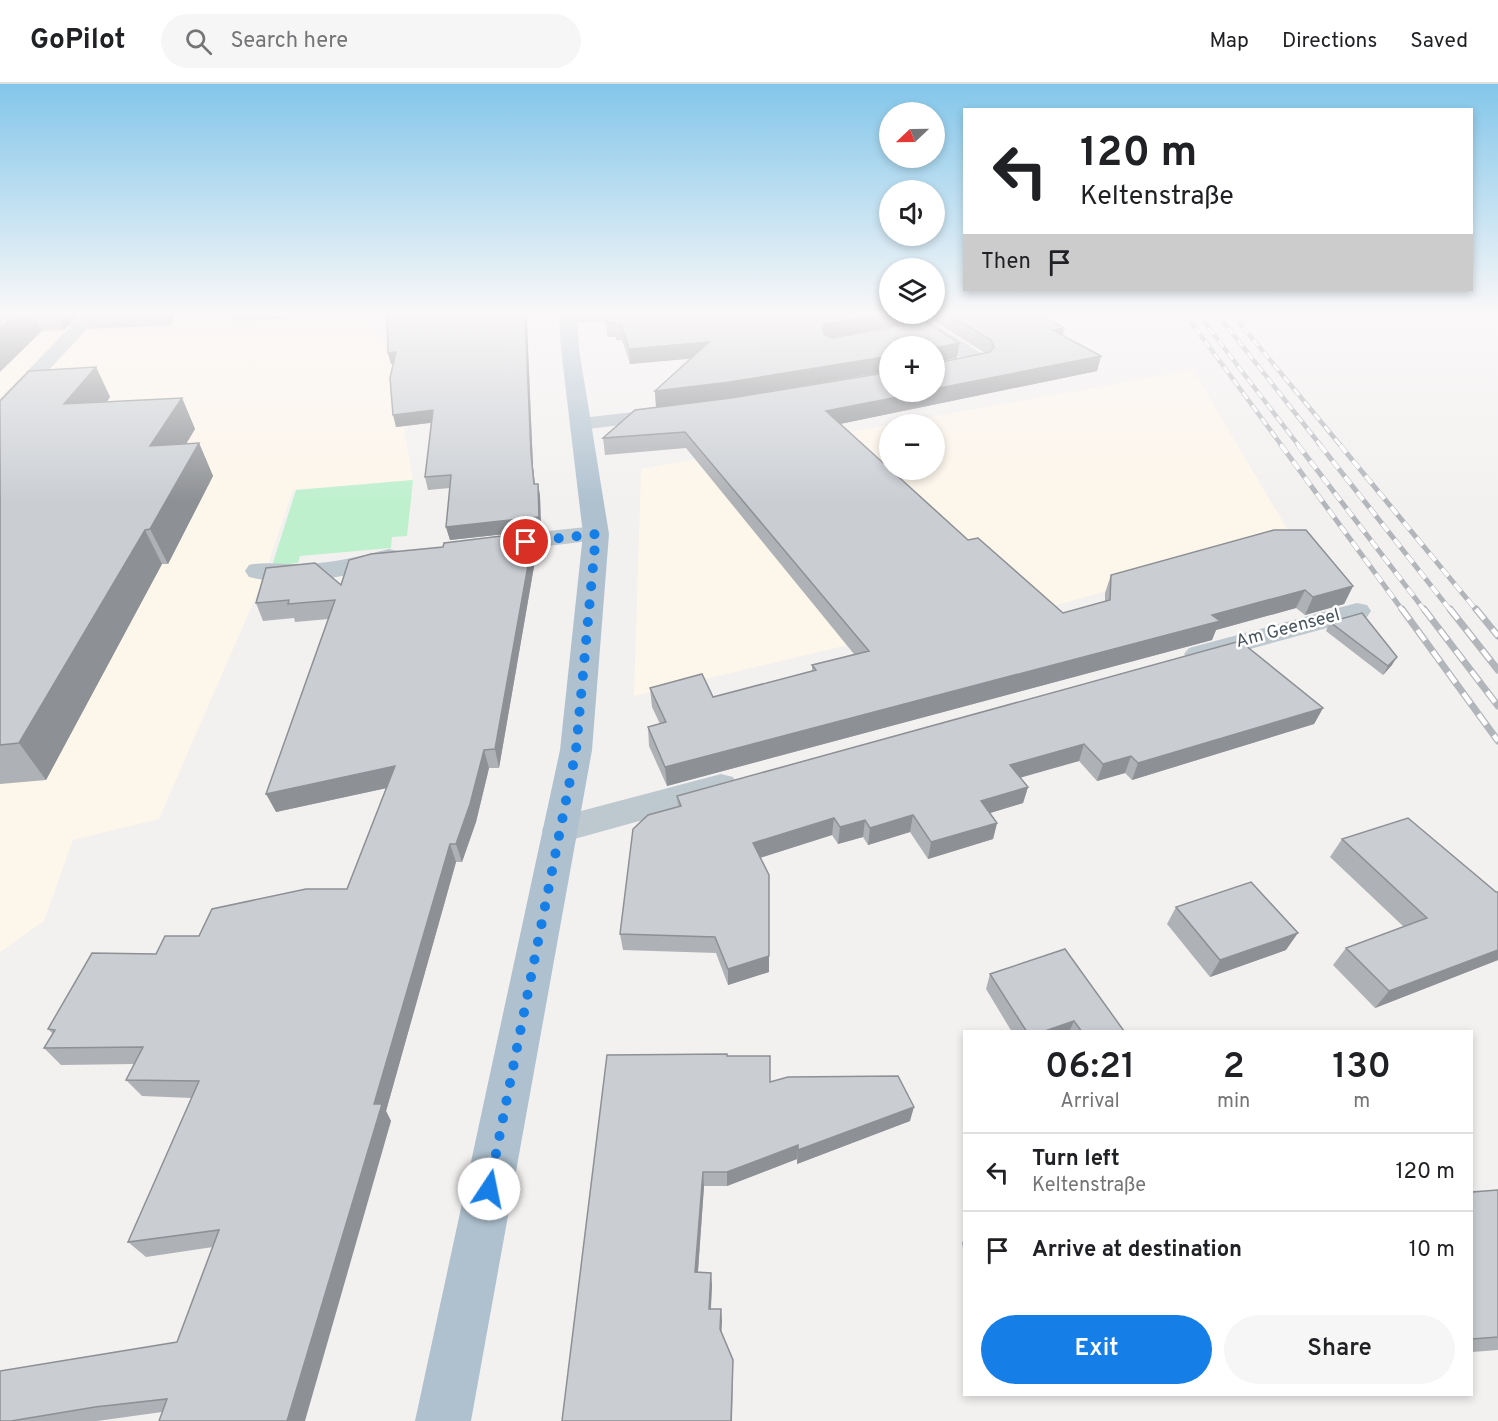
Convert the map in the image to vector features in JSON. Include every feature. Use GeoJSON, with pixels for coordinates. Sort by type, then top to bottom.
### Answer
{"type":"FeatureCollection","features":[{"type":"Feature","properties":{"kind":"main road"},"geometry":{"type":"LineString","coordinates":[[443,1421],[576,750],[596,534],[575,377]]}},
{"type":"Feature","properties":{"kind":"street"},"geometry":{"type":"LineString","coordinates":[[0,411],[32,377]]}},
{"type":"Feature","properties":{"kind":"street"},"geometry":{"type":"LineString","coordinates":[[581,424],[688,412]]}},
{"type":"Feature","properties":{"kind":"street"},"geometry":{"type":"LineString","coordinates":[[468,548],[596,534]]}},
{"type":"Feature","properties":{"kind":"street"},"geometry":{"type":"LineString","coordinates":[[258,571],[286,574],[351,568],[396,555],[409,554]]}},
{"type":"Feature","properties":{"kind":"street","name":"Am Geenseel"},"geometry":{"type":"LineString","coordinates":[[1173,661],[1357,610]]}},
{"type":"Feature","properties":{"kind":"street"},"geometry":{"type":"LineString","coordinates":[[560,830],[747,779]]}},
{"type":"Feature","properties":{"kind":"shaded area"},"geometry":{"type":"Polygon","coordinates":[[[0,377],[395,377],[413,480],[293,490],[263,580],[159,819],[73,840],[44,921],[0,952],[0,377]]]}},
{"type":"Feature","properties":{"kind":"shaded area"},"geometry":{"type":"Polygon","coordinates":[[[1152,377],[1197,377],[1293,539],[1039,610],[1029,602],[634,696],[641,469],[879,427],[879,480],[945,480],[945,414],[1152,377]]]}},
{"type":"Feature","properties":{"kind":"green space"},"geometry":{"type":"Polygon","coordinates":[[[413,480],[407,536],[392,537],[391,548],[300,556],[298,563],[272,566],[296,490],[413,480]]]}},
{"type":"Feature","properties":{"kind":"building"},"geometry":{"type":"Polygon","coordinates":[[[23,377],[87,377],[64,404],[182,398],[150,446],[199,443],[150,529],[145,530],[19,743],[0,745],[0,401],[23,377]]]}},
{"type":"Feature","properties":{"kind":"building"},"geometry":{"type":"Polygon","coordinates":[[[528,377],[531,454],[534,484],[538,484],[539,517],[446,527],[451,475],[425,477],[433,410],[393,415],[390,378],[528,377]]]}},
{"type":"Feature","properties":{"kind":"building"},"geometry":{"type":"Polygon","coordinates":[[[670,377],[758,377],[655,391],[670,377]]]}},
{"type":"Feature","properties":{"kind":"building"},"geometry":{"type":"Polygon","coordinates":[[[857,377],[879,377],[879,401],[826,411],[879,459],[879,480],[902,480],[968,540],[978,538],[1063,613],[1110,600],[1111,575],[1274,530],[1306,530],[1353,586],[1313,597],[1305,590],[1212,615],[1220,621],[665,767],[648,727],[666,722],[650,688],[702,674],[713,697],[816,670],[812,665],[869,651],[685,432],[603,438],[635,410],[731,398],[857,377]]]}},
{"type":"Feature","properties":{"kind":"building"},"geometry":{"type":"Polygon","coordinates":[[[945,377],[993,377],[945,387],[945,377]]]}},
{"type":"Feature","properties":{"kind":"building"},"geometry":{"type":"Polygon","coordinates":[[[534,532],[495,749],[484,750],[470,804],[456,844],[450,844],[374,1104],[382,1104],[287,1421],[159,1421],[167,1399],[0,1421],[0,1371],[177,1342],[219,1230],[128,1242],[199,1081],[126,1080],[143,1047],[44,1048],[55,1030],[48,1029],[92,953],[156,954],[165,936],[199,936],[212,909],[306,889],[347,889],[395,766],[266,794],[335,600],[288,604],[289,600],[256,603],[266,568],[315,563],[341,585],[349,560],[371,554],[443,547],[444,543],[534,532]]]}},
{"type":"Feature","properties":{"kind":"building"},"geometry":{"type":"Polygon","coordinates":[[[1362,613],[1397,657],[1388,666],[1330,622],[1362,613]]]}},
{"type":"Feature","properties":{"kind":"building"},"geometry":{"type":"Polygon","coordinates":[[[1240,641],[1323,708],[1138,763],[1131,756],[1103,764],[1084,744],[1010,765],[1028,787],[981,801],[997,823],[931,842],[913,815],[870,828],[865,820],[840,827],[834,818],[753,843],[769,875],[769,956],[728,969],[715,937],[620,934],[633,829],[648,815],[681,806],[677,796],[1240,641]]]}},
{"type":"Feature","properties":{"kind":"building"},"geometry":{"type":"Polygon","coordinates":[[[1408,818],[1498,892],[1498,950],[1389,991],[1346,948],[1427,918],[1342,839],[1408,818]]]}},
{"type":"Feature","properties":{"kind":"building"},"geometry":{"type":"Polygon","coordinates":[[[1251,882],[1298,933],[1220,960],[1176,907],[1251,882]]]}},
{"type":"Feature","properties":{"kind":"building"},"geometry":{"type":"Polygon","coordinates":[[[1065,949],[1123,1030],[1081,1030],[1074,1021],[1048,1030],[1026,1030],[990,974],[1065,949]]]}},
{"type":"Feature","properties":{"kind":"building"},"geometry":{"type":"Polygon","coordinates":[[[727,1054],[727,1056],[770,1056],[770,1082],[788,1077],[898,1076],[914,1107],[798,1150],[798,1145],[727,1172],[703,1172],[695,1272],[711,1273],[709,1309],[721,1309],[720,1329],[733,1360],[731,1421],[562,1421],[607,1055],[727,1054]]]}},
{"type":"Feature","properties":{"kind":"building"},"geometry":{"type":"Polygon","coordinates":[[[1498,1190],[1498,1337],[1473,1339],[1473,1192],[1498,1190]]]}},
{"type":"Feature","properties":{"kind":"railway"},"geometry":{"type":"LineString","coordinates":[[1232,377],[1282,446]]}},
{"type":"Feature","properties":{"kind":"railway"},"geometry":{"type":"LineString","coordinates":[[1247,377],[1299,446]]}},
{"type":"Feature","properties":{"kind":"railway"},"geometry":{"type":"LineString","coordinates":[[1267,377],[1321,446]]}},
{"type":"Feature","properties":{"kind":"railway"},"geometry":{"type":"LineString","coordinates":[[1284,377],[1341,446]]}},
{"type":"Feature","properties":{"kind":"railway"},"geometry":{"type":"LineString","coordinates":[[1281,445],[1403,611]]}},
{"type":"Feature","properties":{"kind":"railway"},"geometry":{"type":"LineString","coordinates":[[1298,445],[1425,611]]}},
{"type":"Feature","properties":{"kind":"railway"},"geometry":{"type":"LineString","coordinates":[[1320,445],[1451,611]]}},
{"type":"Feature","properties":{"kind":"railway"},"geometry":{"type":"LineString","coordinates":[[1340,445],[1477,611]]}},
{"type":"Feature","properties":{"kind":"railway"},"geometry":{"type":"LineString","coordinates":[[1402,609],[1498,741]]}},
{"type":"Feature","properties":{"kind":"railway"},"geometry":{"type":"LineString","coordinates":[[1424,609],[1498,706]]}},
{"type":"Feature","properties":{"kind":"railway"},"geometry":{"type":"LineString","coordinates":[[1450,609],[1498,670]]}},
{"type":"Feature","properties":{"kind":"railway"},"geometry":{"type":"LineString","coordinates":[[1476,609],[1498,636]]}},
{"type":"Feature","properties":{"kind":"route"},"geometry":{"type":"LineString","coordinates":[[489,1189],[576,750],[590,624],[596,534],[526,542]]}}]}
